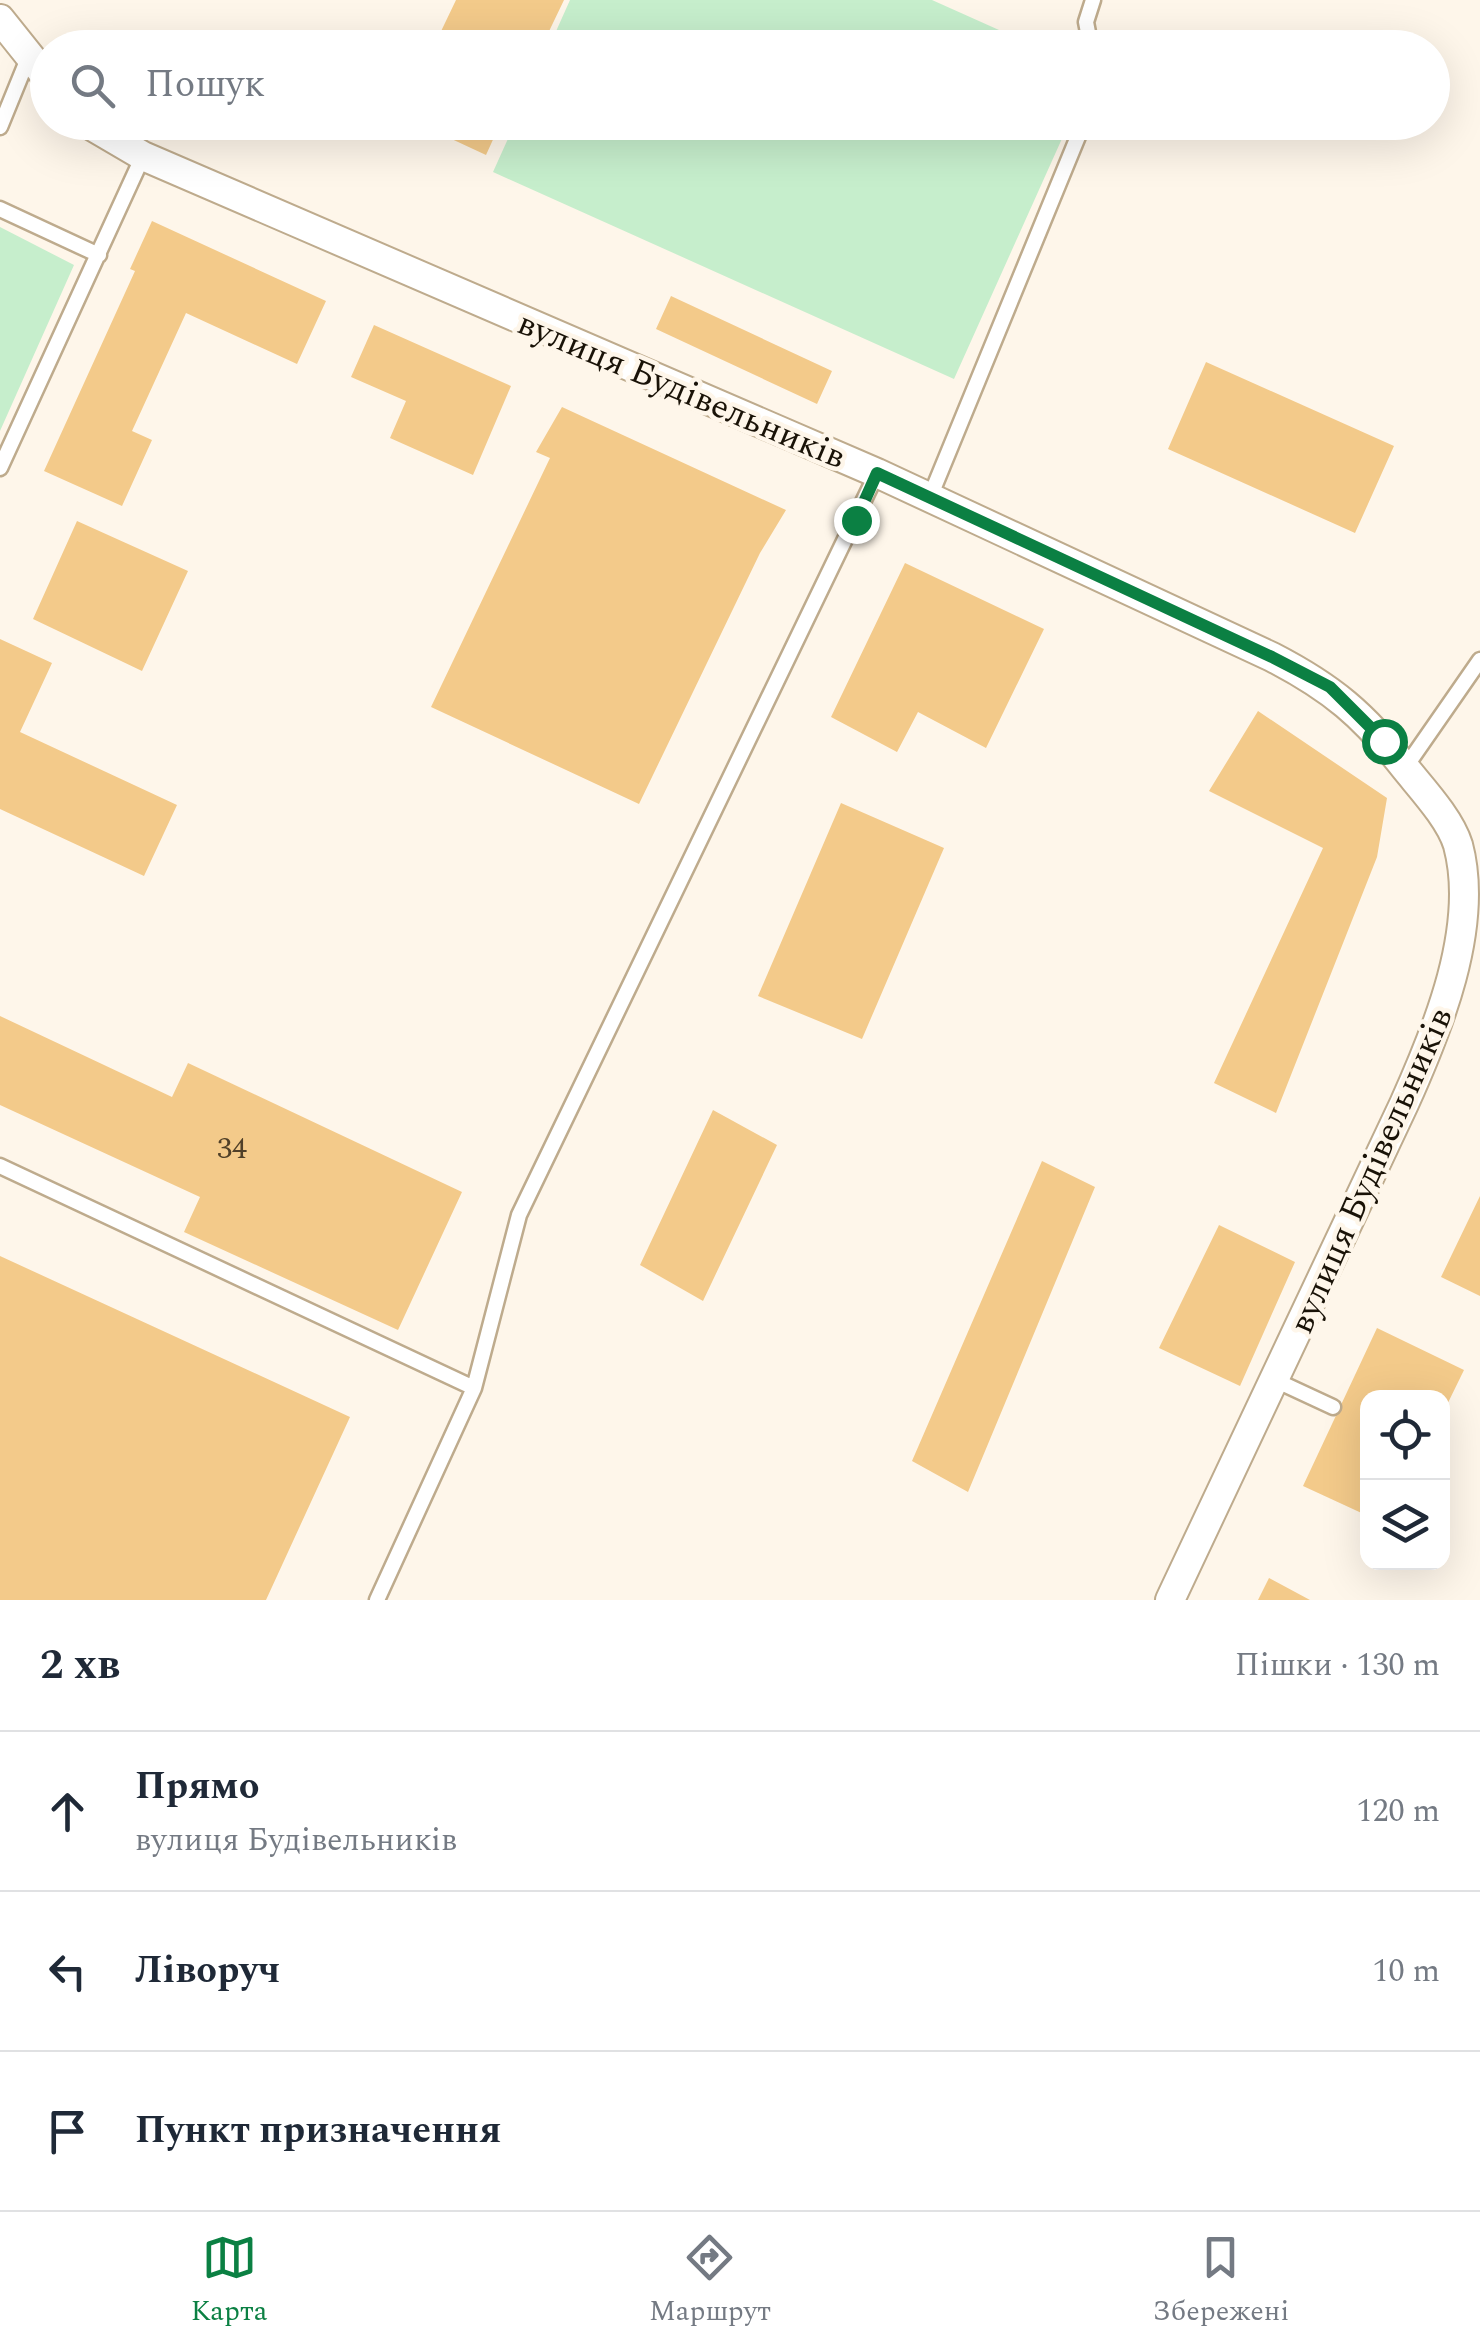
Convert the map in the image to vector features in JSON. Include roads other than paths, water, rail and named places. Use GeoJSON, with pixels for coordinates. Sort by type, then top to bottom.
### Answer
{"type":"FeatureCollection","features":[{"type":"Feature","properties":{"kind":"street"},"geometry":{"type":"LineString","coordinates":[[0,19],[29,56]]}},
{"type":"Feature","properties":{"kind":"street","name":"вулиця Будівельників"},"geometry":{"type":"LineString","coordinates":[[116,140],[143,156],[877,473],[1330,687],[1405,768],[1458,844],[1463,910],[1453,976],[1432,1042],[1278,1381],[1170,1600]]}},
{"type":"Feature","properties":{"kind":"lane"},"geometry":{"type":"LineString","coordinates":[[1088,30],[1092,0]]}},
{"type":"Feature","properties":{"kind":"lane"},"geometry":{"type":"LineString","coordinates":[[0,126],[29,56]]}},
{"type":"Feature","properties":{"kind":"lane"},"geometry":{"type":"LineString","coordinates":[[930,497],[1077,140]]}},
{"type":"Feature","properties":{"kind":"lane"},"geometry":{"type":"LineString","coordinates":[[0,468],[143,156]]}},
{"type":"Feature","properties":{"kind":"lane"},"geometry":{"type":"LineString","coordinates":[[0,209],[99,255]]}},
{"type":"Feature","properties":{"kind":"lane"},"geometry":{"type":"LineString","coordinates":[[377,1600],[474,1388],[519,1215],[877,473]]}},
{"type":"Feature","properties":{"kind":"lane"},"geometry":{"type":"LineString","coordinates":[[1405,768],[1480,660]]}},
{"type":"Feature","properties":{"kind":"lane"},"geometry":{"type":"LineString","coordinates":[[0,1166],[474,1388]]}},
{"type":"Feature","properties":{"kind":"lane"},"geometry":{"type":"LineString","coordinates":[[1278,1381],[1333,1407]]}}]}
